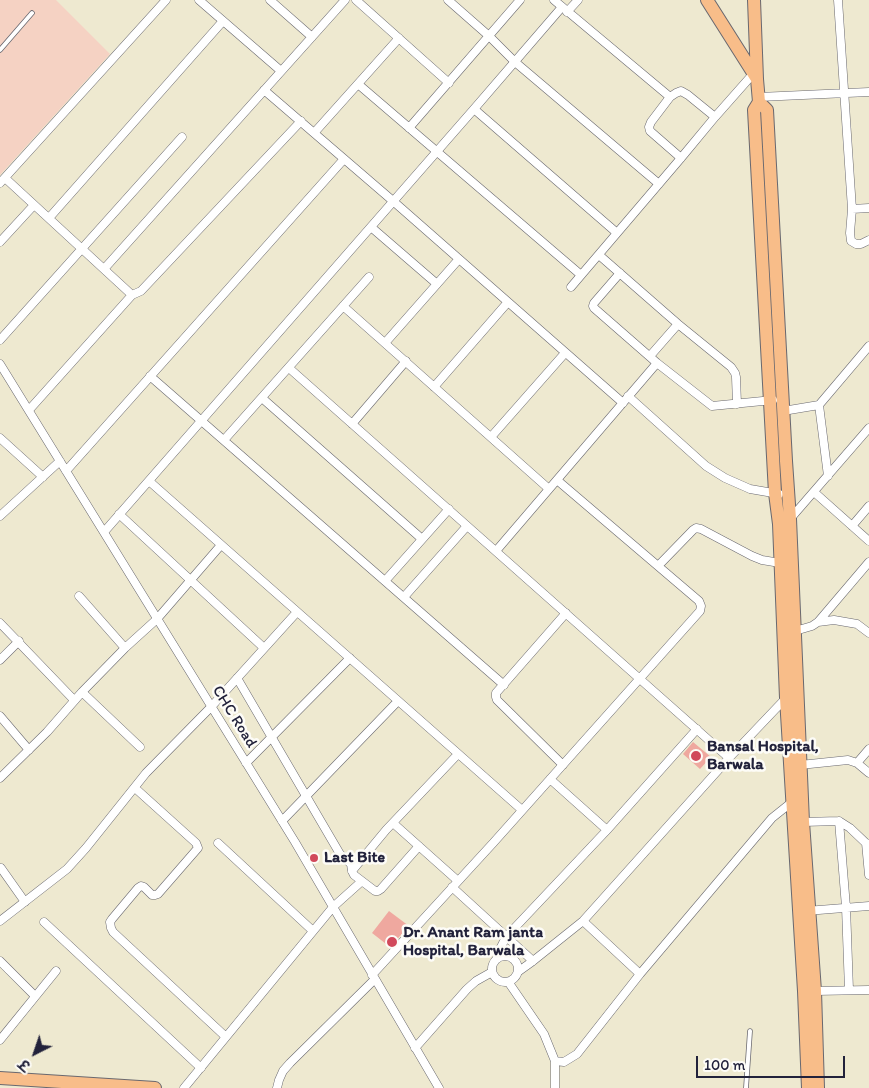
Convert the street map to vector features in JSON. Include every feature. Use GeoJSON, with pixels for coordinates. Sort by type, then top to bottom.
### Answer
{"type":"FeatureCollection","features":[{"type":"Feature","properties":{"kind":"main road"},"geometry":{"type":"LineString","coordinates":[[754,0],[755,76],[759,100],[767,110],[782,494],[779,524],[780,563],[792,802],[815,991],[818,1088]]}},
{"type":"Feature","properties":{"kind":"main road"},"geometry":{"type":"LineString","coordinates":[[709,2],[755,76]]}},
{"type":"Feature","properties":{"kind":"main road"},"geometry":{"type":"LineString","coordinates":[[782,494],[790,519],[795,631],[803,822],[804,991],[808,1088]]}},
{"type":"Feature","properties":{"kind":"main road"},"geometry":{"type":"LineString","coordinates":[[0,1078],[155,1088]]}},
{"type":"Feature","properties":{"kind":"street"},"geometry":{"type":"LineString","coordinates":[[132,295],[34,204],[2,180],[166,0]]}},
{"type":"Feature","properties":{"kind":"street"},"geometry":{"type":"LineString","coordinates":[[199,0],[281,71]]}},
{"type":"Feature","properties":{"kind":"street"},"geometry":{"type":"LineString","coordinates":[[270,0],[312,37]]}},
{"type":"Feature","properties":{"kind":"street"},"geometry":{"type":"LineString","coordinates":[[104,269],[345,0]]}},
{"type":"Feature","properties":{"kind":"street"},"geometry":{"type":"LineString","coordinates":[[356,0],[448,83]]}},
{"type":"Feature","properties":{"kind":"street"},"geometry":{"type":"LineString","coordinates":[[448,0],[515,62],[659,184]]}},
{"type":"Feature","properties":{"kind":"street"},"geometry":{"type":"LineString","coordinates":[[409,128],[520,0]]}},
{"type":"Feature","properties":{"kind":"street"},"geometry":{"type":"LineString","coordinates":[[554,0],[670,97]]}},
{"type":"Feature","properties":{"kind":"street"},"geometry":{"type":"LineString","coordinates":[[104,532],[515,62],[565,9],[578,0]]}},
{"type":"Feature","properties":{"kind":"street"},"geometry":{"type":"LineString","coordinates":[[838,0],[852,209],[850,233],[852,241],[856,244],[869,240]]}},
{"type":"Feature","properties":{"kind":"street"},"geometry":{"type":"LineString","coordinates":[[49,218],[223,21]]}},
{"type":"Feature","properties":{"kind":"street"},"geometry":{"type":"LineString","coordinates":[[314,133],[399,38]]}},
{"type":"Feature","properties":{"kind":"street"},"geometry":{"type":"LineString","coordinates":[[571,287],[715,117],[755,76]]}},
{"type":"Feature","properties":{"kind":"street"},"geometry":{"type":"LineString","coordinates":[[358,84],[581,275]]}},
{"type":"Feature","properties":{"kind":"street"},"geometry":{"type":"LineString","coordinates":[[264,90],[623,403]]}},
{"type":"Feature","properties":{"kind":"street"},"geometry":{"type":"LineString","coordinates":[[681,158],[649,127],[670,97],[676,92],[681,91],[715,117]]}},
{"type":"Feature","properties":{"kind":"street"},"geometry":{"type":"LineString","coordinates":[[759,100],[869,92]]}},
{"type":"Feature","properties":{"kind":"street"},"geometry":{"type":"LineString","coordinates":[[474,109],[617,234]]}},
{"type":"Feature","properties":{"kind":"street"},"geometry":{"type":"LineString","coordinates":[[28,410],[132,295],[141,291],[301,121]]}},
{"type":"Feature","properties":{"kind":"street"},"geometry":{"type":"LineString","coordinates":[[0,340],[182,137]]}},
{"type":"Feature","properties":{"kind":"street"},"geometry":{"type":"LineString","coordinates":[[66,471],[344,158]]}},
{"type":"Feature","properties":{"kind":"street"},"geometry":{"type":"LineString","coordinates":[[0,242],[34,204]]}},
{"type":"Feature","properties":{"kind":"street"},"geometry":{"type":"LineString","coordinates":[[852,209],[869,208]]}},
{"type":"Feature","properties":{"kind":"street"},"geometry":{"type":"LineString","coordinates":[[371,227],[437,284]]}},
{"type":"Feature","properties":{"kind":"street"},"geometry":{"type":"LineString","coordinates":[[599,255],[730,367],[736,377],[737,404]]}},
{"type":"Feature","properties":{"kind":"street"},"geometry":{"type":"LineString","coordinates":[[385,343],[458,258]]}},
{"type":"Feature","properties":{"kind":"street"},"geometry":{"type":"LineString","coordinates":[[620,273],[593,306],[658,363],[712,406],[737,404],[819,405]]}},
{"type":"Feature","properties":{"kind":"street"},"geometry":{"type":"LineString","coordinates":[[224,440],[369,277]]}},
{"type":"Feature","properties":{"kind":"street"},"geometry":{"type":"LineString","coordinates":[[434,386],[508,302]]}},
{"type":"Feature","properties":{"kind":"street"},"geometry":{"type":"LineString","coordinates":[[343,306],[549,489]]}},
{"type":"Feature","properties":{"kind":"street"},"geometry":{"type":"LineString","coordinates":[[650,356],[678,324]]}},
{"type":"Feature","properties":{"kind":"street"},"geometry":{"type":"LineString","coordinates":[[828,476],[819,405],[869,346]]}},
{"type":"Feature","properties":{"kind":"street"},"geometry":{"type":"LineString","coordinates":[[491,437],[565,353]]}},
{"type":"Feature","properties":{"kind":"street"},"geometry":{"type":"LineString","coordinates":[[352,424],[406,361]]}},
{"type":"Feature","properties":{"kind":"street"},"geometry":{"type":"LineString","coordinates":[[496,551],[658,363]]}},
{"type":"Feature","properties":{"kind":"street","name":"CHC Road"},"geometry":{"type":"LineString","coordinates":[[0,364],[282,821],[439,1088]]}},
{"type":"Feature","properties":{"kind":"street"},"geometry":{"type":"LineString","coordinates":[[289,368],[729,758]]}},
{"type":"Feature","properties":{"kind":"street"},"geometry":{"type":"LineString","coordinates":[[150,376],[504,685]]}},
{"type":"Feature","properties":{"kind":"street"},"geometry":{"type":"LineString","coordinates":[[628,396],[706,466],[725,478],[750,488],[782,494]]}},
{"type":"Feature","properties":{"kind":"street"},"geometry":{"type":"LineString","coordinates":[[262,398],[422,539]]}},
{"type":"Feature","properties":{"kind":"street"},"geometry":{"type":"LineString","coordinates":[[790,519],[869,428]]}},
{"type":"Feature","properties":{"kind":"street"},"geometry":{"type":"LineString","coordinates":[[0,438],[43,477]]}},
{"type":"Feature","properties":{"kind":"street"},"geometry":{"type":"LineString","coordinates":[[0,516],[60,461]]}},
{"type":"Feature","properties":{"kind":"street"},"geometry":{"type":"LineString","coordinates":[[277,1088],[283,1071],[290,1062],[374,977],[700,611],[701,606],[699,602],[557,480]]}},
{"type":"Feature","properties":{"kind":"street"},"geometry":{"type":"LineString","coordinates":[[149,481],[522,810]]}},
{"type":"Feature","properties":{"kind":"street"},"geometry":{"type":"LineString","coordinates":[[814,492],[869,541]]}},
{"type":"Feature","properties":{"kind":"street"},"geometry":{"type":"LineString","coordinates":[[852,526],[869,506]]}},
{"type":"Feature","properties":{"kind":"street"},"geometry":{"type":"LineString","coordinates":[[386,582],[449,509]]}},
{"type":"Feature","properties":{"kind":"street"},"geometry":{"type":"LineString","coordinates":[[119,514],[264,648]]}},
{"type":"Feature","properties":{"kind":"street"},"geometry":{"type":"LineString","coordinates":[[404,597],[467,526]]}},
{"type":"Feature","properties":{"kind":"street"},"geometry":{"type":"LineString","coordinates":[[658,566],[696,528],[752,556],[780,563]]}},
{"type":"Feature","properties":{"kind":"street"},"geometry":{"type":"LineString","coordinates":[[0,778],[47,732],[74,700],[125,648],[157,619],[221,545]]}},
{"type":"Feature","properties":{"kind":"street"},"geometry":{"type":"LineString","coordinates":[[795,631],[812,626],[818,622],[869,562]]}},
{"type":"Feature","properties":{"kind":"street"},"geometry":{"type":"LineString","coordinates":[[79,596],[125,648]]}},
{"type":"Feature","properties":{"kind":"street"},"geometry":{"type":"LineString","coordinates":[[0,921],[67,869],[146,773],[211,707],[297,612]]}},
{"type":"Feature","properties":{"kind":"street"},"geometry":{"type":"LineString","coordinates":[[563,765],[497,700],[496,693],[566,614]]}},
{"type":"Feature","properties":{"kind":"street"},"geometry":{"type":"LineString","coordinates":[[818,622],[834,620],[857,624],[869,633]]}},
{"type":"Feature","properties":{"kind":"street"},"geometry":{"type":"LineString","coordinates":[[0,622],[74,700]]}},
{"type":"Feature","properties":{"kind":"street"},"geometry":{"type":"LineString","coordinates":[[0,660],[19,641]]}},
{"type":"Feature","properties":{"kind":"street"},"geometry":{"type":"LineString","coordinates":[[246,762],[350,658]]}},
{"type":"Feature","properties":{"kind":"street"},"geometry":{"type":"LineString","coordinates":[[237,678],[340,854],[351,864],[354,875],[374,891],[381,889],[419,846]]}},
{"type":"Feature","properties":{"kind":"street"},"geometry":{"type":"LineString","coordinates":[[697,729],[608,830],[506,937],[497,958],[492,964],[492,972],[495,979],[502,983],[510,982],[516,978],[519,971],[583,921],[729,758],[797,686]]}},
{"type":"Feature","properties":{"kind":"street"},"geometry":{"type":"LineString","coordinates":[[82,692],[140,747]]}},
{"type":"Feature","properties":{"kind":"street"},"geometry":{"type":"LineString","coordinates":[[282,821],[398,700]]}},
{"type":"Feature","properties":{"kind":"street"},"geometry":{"type":"LineString","coordinates":[[0,716],[29,750]]}},
{"type":"Feature","properties":{"kind":"street"},"geometry":{"type":"LineString","coordinates":[[858,763],[869,749]]}},
{"type":"Feature","properties":{"kind":"street"},"geometry":{"type":"LineString","coordinates":[[352,871],[458,754]]}},
{"type":"Feature","properties":{"kind":"street"},"geometry":{"type":"LineString","coordinates":[[800,765],[848,760],[858,763],[869,773]]}},
{"type":"Feature","properties":{"kind":"street"},"geometry":{"type":"LineString","coordinates":[[550,779],[608,830]]}},
{"type":"Feature","properties":{"kind":"street"},"geometry":{"type":"LineString","coordinates":[[134,788],[196,843],[198,848],[155,896],[140,886],[112,919],[110,922],[111,928],[113,932],[226,1037]]}},
{"type":"Feature","properties":{"kind":"street"},"geometry":{"type":"LineString","coordinates":[[555,1061],[564,1062],[577,1054],[640,974],[772,818],[792,802]]}},
{"type":"Feature","properties":{"kind":"street"},"geometry":{"type":"LineString","coordinates":[[839,821],[846,907],[849,990]]}},
{"type":"Feature","properties":{"kind":"street"},"geometry":{"type":"LineString","coordinates":[[803,822],[839,821],[850,828],[868,844],[869,875]]}},
{"type":"Feature","properties":{"kind":"street"},"geometry":{"type":"LineString","coordinates":[[394,823],[419,846],[506,937],[533,961]]}},
{"type":"Feature","properties":{"kind":"street"},"geometry":{"type":"LineString","coordinates":[[218,844],[313,931]]}},
{"type":"Feature","properties":{"kind":"street"},"geometry":{"type":"LineString","coordinates":[[1,868],[25,902]]}},
{"type":"Feature","properties":{"kind":"street"},"geometry":{"type":"LineString","coordinates":[[184,1088],[333,907],[362,881]]}},
{"type":"Feature","properties":{"kind":"street"},"geometry":{"type":"LineString","coordinates":[[804,912],[869,906]]}},
{"type":"Feature","properties":{"kind":"street"},"geometry":{"type":"LineString","coordinates":[[583,921],[640,974]]}},
{"type":"Feature","properties":{"kind":"street"},"geometry":{"type":"LineString","coordinates":[[44,922],[201,1068]]}},
{"type":"Feature","properties":{"kind":"street"},"geometry":{"type":"LineString","coordinates":[[497,958],[505,956],[512,958],[517,963],[519,971]]}},
{"type":"Feature","properties":{"kind":"street"},"geometry":{"type":"LineString","coordinates":[[0,962],[35,996]]}},
{"type":"Feature","properties":{"kind":"street"},"geometry":{"type":"LineString","coordinates":[[0,1040],[56,971]]}},
{"type":"Feature","properties":{"kind":"street"},"geometry":{"type":"LineString","coordinates":[[415,1048],[467,989],[476,981],[492,972]]}},
{"type":"Feature","properties":{"kind":"street"},"geometry":{"type":"LineString","coordinates":[[510,982],[544,1034],[555,1061],[555,1088]]}},
{"type":"Feature","properties":{"kind":"street"},"geometry":{"type":"LineString","coordinates":[[815,991],[869,990]]}},
{"type":"Feature","properties":{"kind":"lane"},"geometry":{"type":"LineString","coordinates":[[0,50],[32,13]]}},
{"type":"Feature","properties":{"kind":"lane"},"geometry":{"type":"LineString","coordinates":[[746,1088],[750,1031]]}},
{"type":"Feature","properties":{"kind":"shaded area"},"geometry":{"type":"Polygon","coordinates":[[[0,0],[56,0],[110,54],[0,175],[0,0]]]}},
{"type":"Feature","properties":{"kind":"building"},"geometry":{"type":"Polygon","coordinates":[[[693,742],[711,757],[700,769],[683,754],[693,742]]]}},
{"type":"Feature","properties":{"kind":"building"},"geometry":{"type":"Polygon","coordinates":[[[389,911],[409,926],[390,947],[372,933],[389,911]]]}},
{"type":"Feature","properties":{"kind":"place","name":"Bansal Hospital, Barwala"},"geometry":{"type":"Point","coordinates":[696,756]}},
{"type":"Feature","properties":{"kind":"place","name":"Last Bite"},"geometry":{"type":"Point","coordinates":[314,858]}},
{"type":"Feature","properties":{"kind":"place","name":"Dr. Anant Ram janta Hospital, Barwala"},"geometry":{"type":"Point","coordinates":[392,942]}}]}
